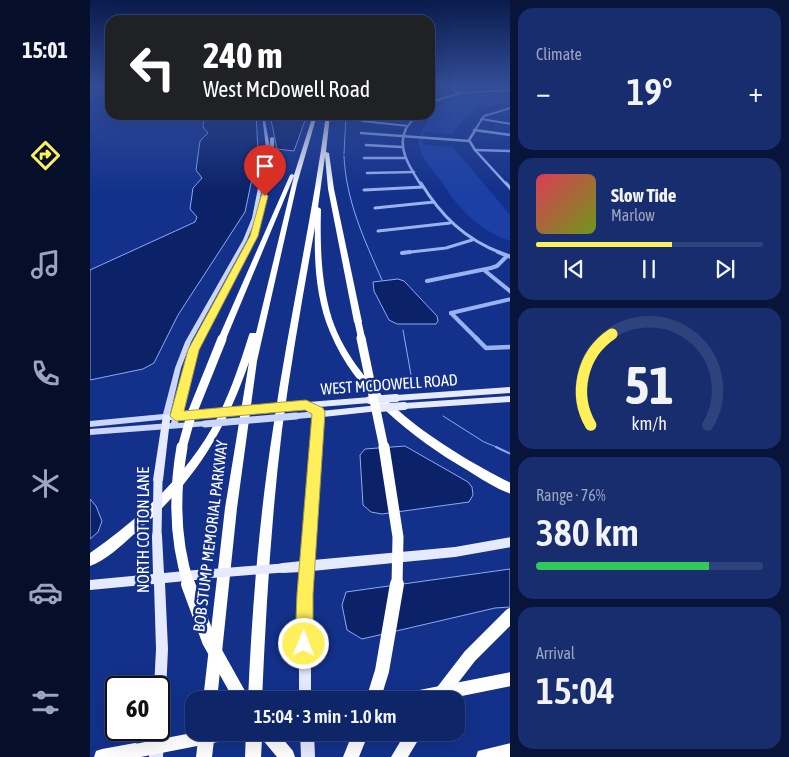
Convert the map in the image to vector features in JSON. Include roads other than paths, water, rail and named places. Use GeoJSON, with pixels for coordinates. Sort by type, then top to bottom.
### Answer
{"type":"FeatureCollection","features":[{"type":"Feature","properties":{"kind":"highway","name":"BOB STUMP MEMORIAL PARKWAY"},"geometry":{"type":"LineString","coordinates":[[211,691],[238,454],[253,361],[295,178],[313,121]]}},
{"type":"Feature","properties":{"kind":"highway"},"geometry":{"type":"LineString","coordinates":[[327,121],[320,184],[318,230],[321,276],[331,324],[345,354],[370,388],[404,419],[450,454],[510,489]]}},
{"type":"Feature","properties":{"kind":"highway"},"geometry":{"type":"LineString","coordinates":[[236,691],[223,669],[203,627],[184,570],[177,524],[177,480],[184,439],[222,339],[309,136]]}},
{"type":"Feature","properties":{"kind":"highway"},"geometry":{"type":"LineString","coordinates":[[325,138],[331,189],[390,479],[398,537],[397,594],[382,671],[376,691]]}},
{"type":"Feature","properties":{"kind":"highway"},"geometry":{"type":"LineString","coordinates":[[256,691],[264,560],[276,440],[311,223],[320,184]]}},
{"type":"Feature","properties":{"kind":"highway"},"geometry":{"type":"LineString","coordinates":[[90,560],[155,508],[185,475],[209,442],[222,418],[239,376],[272,276]]}},
{"type":"Feature","properties":{"kind":"highway"},"geometry":{"type":"LineString","coordinates":[[443,691],[470,656],[510,615]]}},
{"type":"Feature","properties":{"kind":"highway"},"geometry":{"type":"LineString","coordinates":[[449,691],[510,679]]}},
{"type":"Feature","properties":{"kind":"highway"},"geometry":{"type":"LineString","coordinates":[[102,757],[187,741]]}},
{"type":"Feature","properties":{"kind":"highway"},"geometry":{"type":"LineString","coordinates":[[204,757],[206,741]]}},
{"type":"Feature","properties":{"kind":"highway"},"geometry":{"type":"LineString","coordinates":[[253,757],[254,741]]}},
{"type":"Feature","properties":{"kind":"highway"},"geometry":{"type":"LineString","coordinates":[[274,741],[287,757]]}},
{"type":"Feature","properties":{"kind":"highway"},"geometry":{"type":"LineString","coordinates":[[350,757],[357,741]]}},
{"type":"Feature","properties":{"kind":"highway"},"geometry":{"type":"LineString","coordinates":[[399,757],[409,741]]}},
{"type":"Feature","properties":{"kind":"highway"},"geometry":{"type":"LineString","coordinates":[[484,757],[510,751]]}},
{"type":"Feature","properties":{"kind":"main road","name":"NORTH COTTON LANE"},"geometry":{"type":"LineString","coordinates":[[156,757],[162,666],[158,480],[165,422],[178,368],[190,336],[245,240],[254,218],[268,148],[265,121]]}},
{"type":"Feature","properties":{"kind":"main road"},"geometry":{"type":"LineString","coordinates":[[175,421],[193,350],[254,236],[261,214],[272,148],[269,121]]}},
{"type":"Feature","properties":{"kind":"main road","name":"WEST MCDOWELL ROAD"},"geometry":{"type":"LineString","coordinates":[[90,432],[175,421],[208,414],[510,390]]}},
{"type":"Feature","properties":{"kind":"main road","name":"WEST MCDOWELL ROAD"},"geometry":{"type":"LineString","coordinates":[[175,421],[205,424],[379,408],[510,399]]}},
{"type":"Feature","properties":{"kind":"main road"},"geometry":{"type":"LineString","coordinates":[[305,691],[304,624],[319,414],[317,410],[306,405]]}},
{"type":"Feature","properties":{"kind":"main road","name":"WEST MCDOWELL ROAD"},"geometry":{"type":"LineString","coordinates":[[90,424],[165,422]]}},
{"type":"Feature","properties":{"kind":"main road"},"geometry":{"type":"LineString","coordinates":[[90,585],[455,552],[510,542]]}},
{"type":"Feature","properties":{"kind":"main road"},"geometry":{"type":"LineString","coordinates":[[307,741],[308,757]]}},
{"type":"Feature","properties":{"kind":"street"},"geometry":{"type":"LineString","coordinates":[[365,121],[408,126]]}},
{"type":"Feature","properties":{"kind":"street"},"geometry":{"type":"LineString","coordinates":[[411,121],[402,136],[401,147],[423,187],[450,223],[472,240],[509,256],[497,266],[484,270],[427,281]]}},
{"type":"Feature","properties":{"kind":"street"},"geometry":{"type":"LineString","coordinates":[[469,141],[480,121]]}},
{"type":"Feature","properties":{"kind":"street"},"geometry":{"type":"LineString","coordinates":[[494,121],[510,124]]}},
{"type":"Feature","properties":{"kind":"street"},"geometry":{"type":"LineString","coordinates":[[474,130],[510,135]]}},
{"type":"Feature","properties":{"kind":"street"},"geometry":{"type":"LineString","coordinates":[[361,133],[469,141]]}},
{"type":"Feature","properties":{"kind":"street"},"geometry":{"type":"LineString","coordinates":[[469,141],[510,189]]}},
{"type":"Feature","properties":{"kind":"street"},"geometry":{"type":"LineString","coordinates":[[366,145],[401,147]]}},
{"type":"Feature","properties":{"kind":"street"},"geometry":{"type":"LineString","coordinates":[[475,150],[510,151]]}},
{"type":"Feature","properties":{"kind":"street"},"geometry":{"type":"LineString","coordinates":[[364,158],[406,158]]}},
{"type":"Feature","properties":{"kind":"street"},"geometry":{"type":"LineString","coordinates":[[367,173],[414,172]]}},
{"type":"Feature","properties":{"kind":"street"},"geometry":{"type":"LineString","coordinates":[[364,190],[423,187]]}},
{"type":"Feature","properties":{"kind":"street"},"geometry":{"type":"LineString","coordinates":[[375,208],[434,202]]}},
{"type":"Feature","properties":{"kind":"street"},"geometry":{"type":"LineString","coordinates":[[378,231],[450,223]]}},
{"type":"Feature","properties":{"kind":"street"},"geometry":{"type":"LineString","coordinates":[[402,253],[446,248],[472,240]]}},
{"type":"Feature","properties":{"kind":"street"},"geometry":{"type":"LineString","coordinates":[[484,270],[510,292]]}},
{"type":"Feature","properties":{"kind":"street"},"geometry":{"type":"LineString","coordinates":[[510,299],[451,313],[486,348],[510,347]]}},
{"type":"Feature","properties":{"kind":"waterway"},"geometry":{"type":"LineString","coordinates":[[344,154],[346,121]]}},
{"type":"Feature","properties":{"kind":"waterway"},"geometry":{"type":"LineString","coordinates":[[344,156],[345,173],[352,204],[382,280]]}},
{"type":"Feature","properties":{"kind":"waterway"},"geometry":{"type":"LineString","coordinates":[[403,330],[413,386]]}},
{"type":"Feature","properties":{"kind":"waterway"},"geometry":{"type":"LineString","coordinates":[[443,416],[484,442],[499,448]]}},
{"type":"Feature","properties":{"kind":"waterway"},"geometry":{"type":"LineString","coordinates":[[496,447],[510,454]]}}]}
